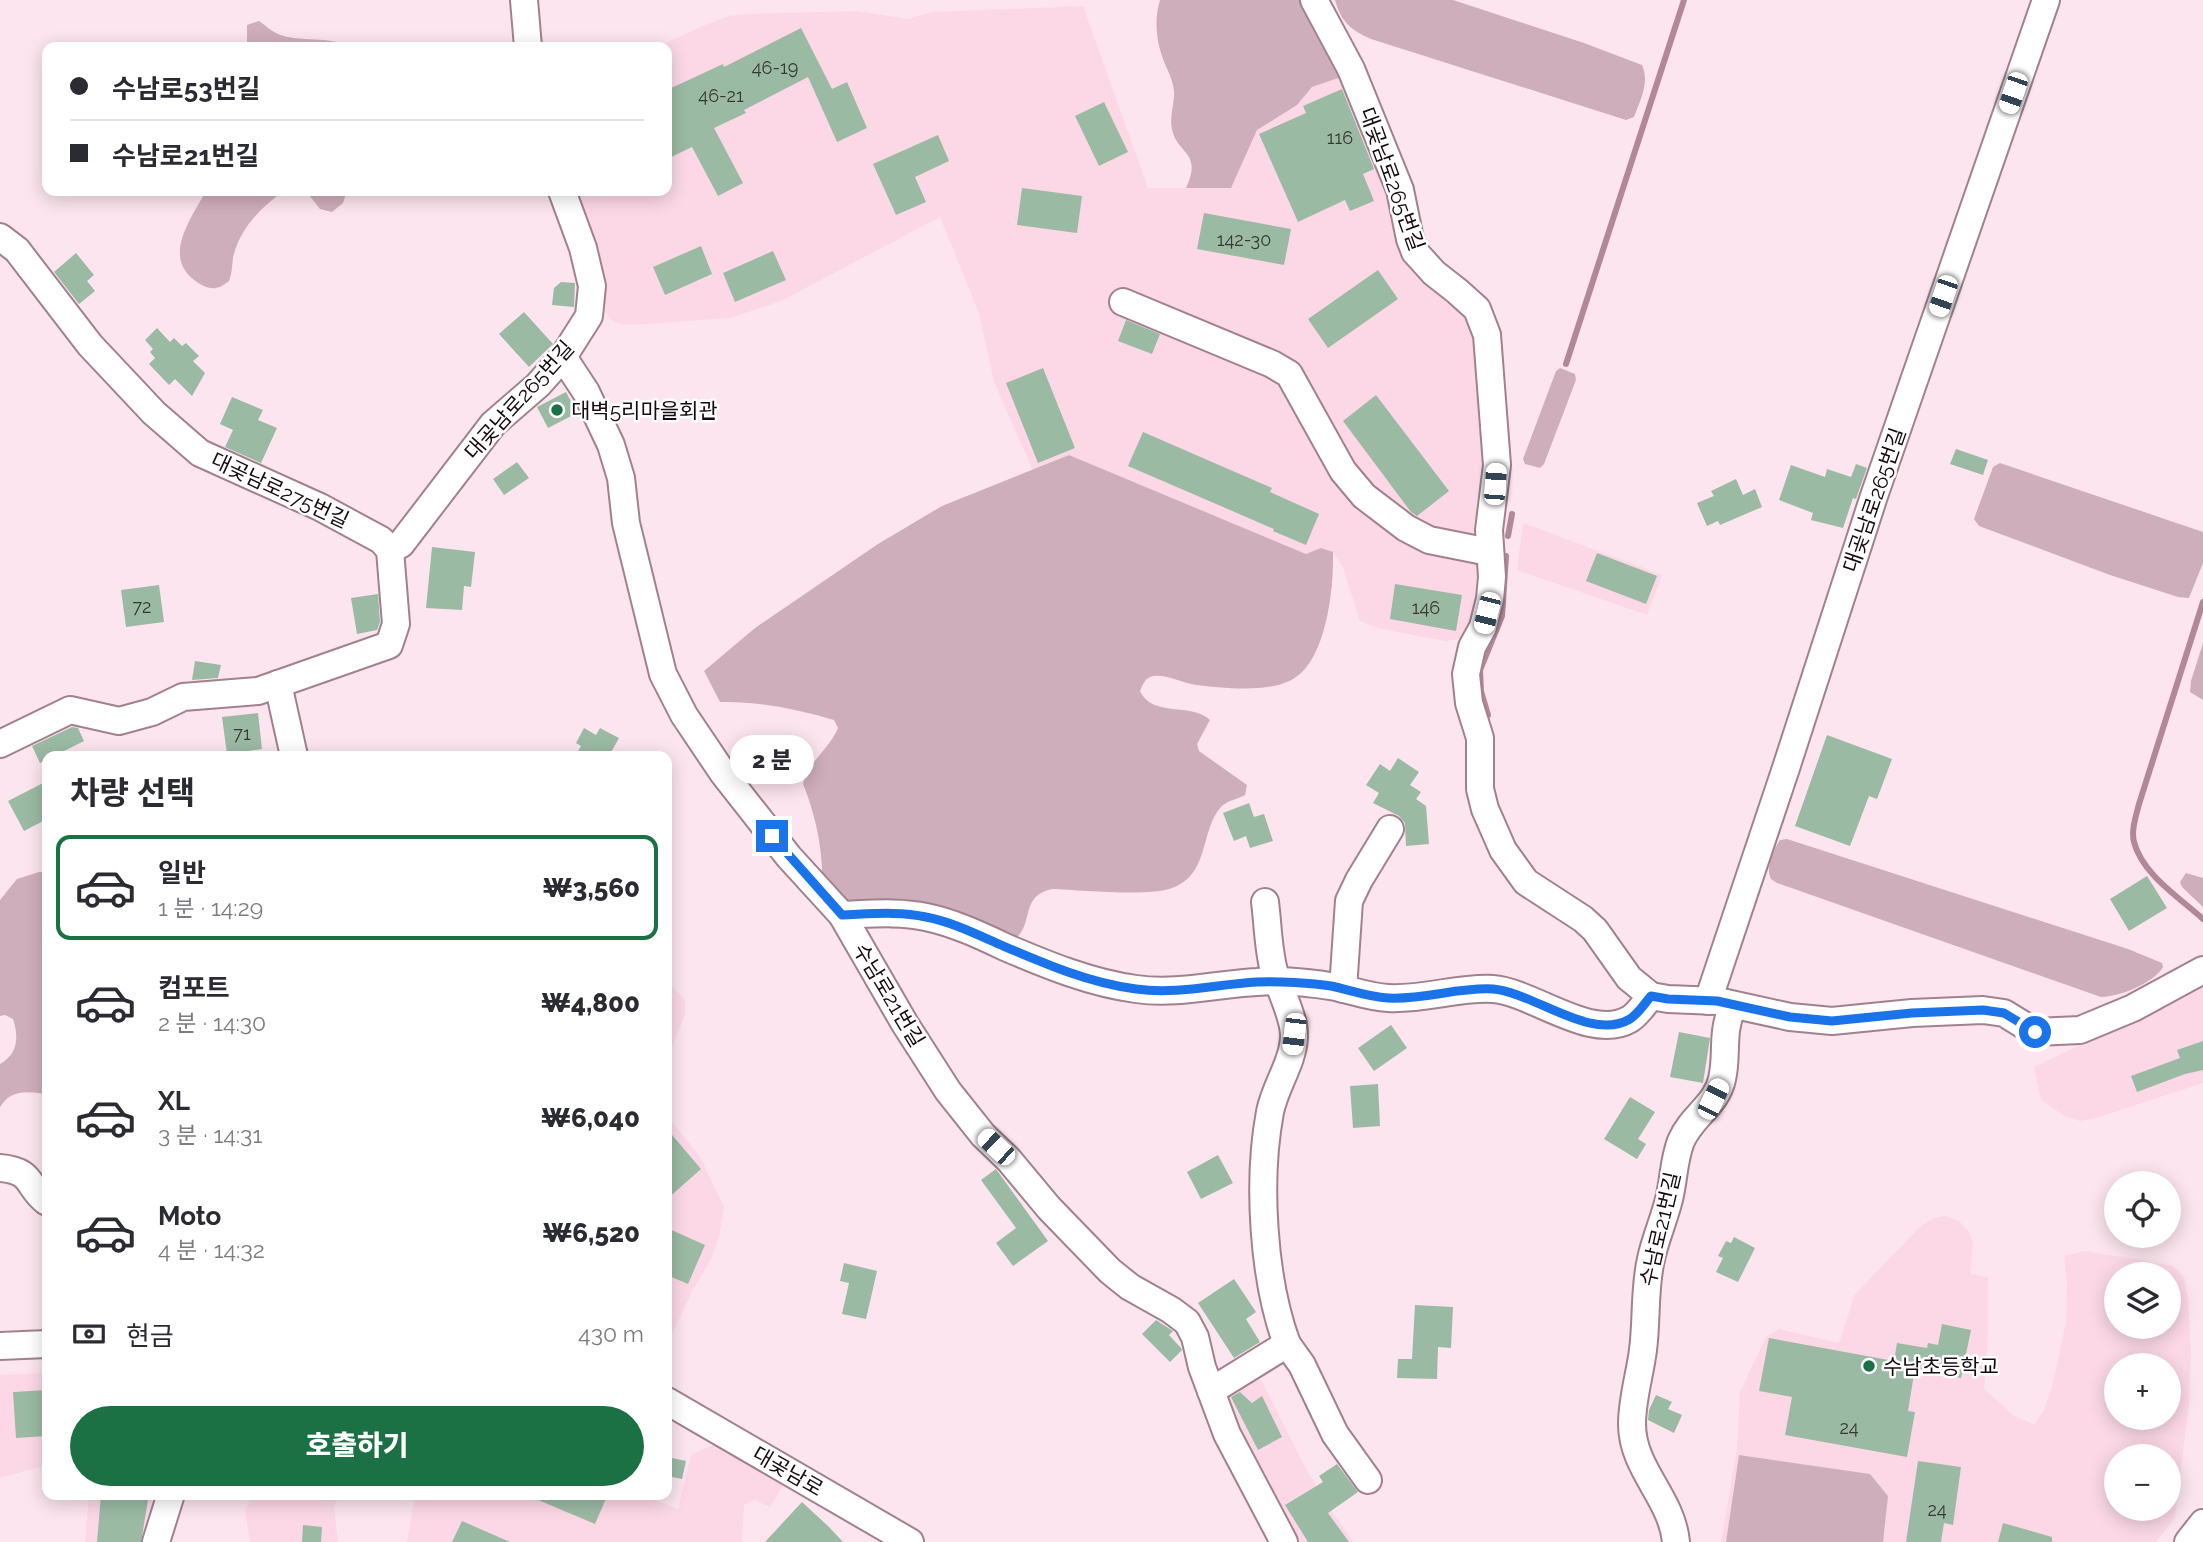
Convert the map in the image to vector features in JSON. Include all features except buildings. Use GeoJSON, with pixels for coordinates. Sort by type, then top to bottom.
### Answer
{"type":"FeatureCollection","features":[{"type":"Feature","properties":{"kind":"street"},"geometry":{"type":"LineString","coordinates":[[524,0],[528,42]]}},
{"type":"Feature","properties":{"kind":"street","name":"대곶남로265번길"},"geometry":{"type":"LineString","coordinates":[[1316,0],[1351,69],[1400,190],[1415,252],[1428,268],[1476,309],[1487,335],[1497,465],[1489,530],[1492,577],[1483,627],[1472,647],[1466,674],[1469,704],[1480,738],[1480,789],[1488,819],[1503,850],[1525,882],[1583,919],[1595,930],[1629,978],[1651,996]]}},
{"type":"Feature","properties":{"kind":"street","name":"대곶남로265번길"},"geometry":{"type":"LineString","coordinates":[[1720,1003],[1786,768],[1874,496],[2046,0]]}},
{"type":"Feature","properties":{"kind":"street","name":"대곶남로265번길"},"geometry":{"type":"LineString","coordinates":[[390,550],[401,544],[493,424],[538,385],[563,357],[589,316],[592,286],[573,214],[564,196]]}},
{"type":"Feature","properties":{"kind":"street","name":"대곶남로275번길"},"geometry":{"type":"LineString","coordinates":[[0,237],[17,250],[90,345],[154,413],[200,453],[365,529],[382,540],[390,550]]}},
{"type":"Feature","properties":{"kind":"street"},"geometry":{"type":"LineString","coordinates":[[1123,302],[1272,364],[1289,374],[1343,471],[1364,496],[1406,528],[1429,540],[1489,552]]}},
{"type":"Feature","properties":{"kind":"street","name":"수남로21번길"},"geometry":{"type":"LineString","coordinates":[[563,357],[586,392],[611,445],[621,478],[626,523],[663,674],[678,705],[723,773],[789,857],[842,915],[905,1024],[948,1091],[983,1135],[1110,1270],[1130,1287],[1187,1322],[1195,1337],[1227,1434],[1284,1542]]}},
{"type":"Feature","properties":{"kind":"street"},"geometry":{"type":"LineString","coordinates":[[0,744],[70,710],[118,721],[152,712],[183,696],[258,691],[389,645],[396,624],[390,550]]}},
{"type":"Feature","properties":{"kind":"street"},"geometry":{"type":"LineString","coordinates":[[278,684],[293,751]]}},
{"type":"Feature","properties":{"kind":"street"},"geometry":{"type":"LineString","coordinates":[[1343,989],[1349,901],[1390,829]]}},
{"type":"Feature","properties":{"kind":"street"},"geometry":{"type":"LineString","coordinates":[[1265,902],[1270,949],[1294,1034],[1292,1051],[1270,1113],[1265,1162],[1264,1204],[1270,1283],[1276,1313],[1287,1344],[1302,1365],[1335,1434],[1368,1480]]}},
{"type":"Feature","properties":{"kind":"street"},"geometry":{"type":"LineString","coordinates":[[842,915],[885,913],[935,919],[1046,964],[1137,990],[1184,990],[1278,982],[1343,989],[1389,998],[1415,998],[1494,989],[1520,996],[1580,1021],[1599,1024],[1620,1023],[1631,1018],[1651,996],[1720,1003],[1790,1017],[1832,1021],[1912,1013],[1983,1010],[2004,1013],[2035,1032],[2080,1030],[2133,1008],[2203,970]]}},
{"type":"Feature","properties":{"kind":"street","name":"수남로21번길"},"geometry":{"type":"LineString","coordinates":[[1676,1542],[1666,1504],[1649,1478],[1633,1443],[1632,1423],[1651,1259],[1669,1200],[1675,1162],[1681,1140],[1713,1099],[1722,1081],[1726,1030],[1720,1003]]}},
{"type":"Feature","properties":{"kind":"street"},"geometry":{"type":"LineString","coordinates":[[0,1168],[14,1169],[31,1180],[42,1198]]}},
{"type":"Feature","properties":{"kind":"street"},"geometry":{"type":"LineString","coordinates":[[0,1346],[42,1344]]}},
{"type":"Feature","properties":{"kind":"street"},"geometry":{"type":"LineString","coordinates":[[1211,1391],[1287,1344]]}},
{"type":"Feature","properties":{"kind":"street","name":"대곶남로"},"geometry":{"type":"LineString","coordinates":[[672,1404],[909,1542]]}},
{"type":"Feature","properties":{"kind":"street"},"geometry":{"type":"LineString","coordinates":[[156,1542],[169,1500]]}},
{"type":"Feature","properties":{"kind":"street"},"geometry":{"type":"LineString","coordinates":[[2188,1542],[2203,1523]]}},
{"type":"Feature","properties":{"kind":"shaded area"},"geometry":{"type":"Polygon","coordinates":[[[1160,0],[1306,0],[1344,76],[1312,87],[1297,105],[1257,130],[1231,188],[1186,188],[1192,167],[1172,129],[1173,87],[1157,37],[1160,0]]]}},
{"type":"Feature","properties":{"kind":"shaded area"},"geometry":{"type":"Polygon","coordinates":[[[1335,0],[1453,0],[1642,65],[1645,85],[1634,117],[1626,120],[1371,39],[1348,24],[1340,14],[1335,0]]]}},
{"type":"Feature","properties":{"kind":"shaded area"},"geometry":{"type":"Polygon","coordinates":[[[1083,6],[1148,188],[1230,188],[1257,130],[1297,105],[1312,87],[1344,76],[1376,144],[1407,257],[1414,271],[1460,305],[1475,328],[1490,442],[1479,593],[1473,616],[1462,638],[1447,641],[1422,637],[1378,628],[1360,621],[1343,568],[1333,552],[1321,548],[1306,554],[1069,455],[1033,471],[994,382],[979,313],[940,217],[781,301],[731,318],[631,325],[610,319],[605,311],[601,283],[573,196],[672,196],[672,42],[668,42],[729,16],[856,11],[908,19],[931,12],[1083,6]]]}},
{"type":"Feature","properties":{"kind":"shaded area"},"geometry":{"type":"Polygon","coordinates":[[[259,21],[275,33],[286,37],[337,42],[247,42],[247,25],[259,21]]]}},
{"type":"Feature","properties":{"kind":"shaded area"},"geometry":{"type":"Polygon","coordinates":[[[203,196],[277,196],[246,228],[236,247],[229,281],[222,286],[208,288],[188,274],[182,264],[180,252],[186,228],[203,196]]]}},
{"type":"Feature","properties":{"kind":"shaded area"},"geometry":{"type":"Polygon","coordinates":[[[310,196],[345,196],[343,203],[332,212],[320,209],[310,196]]]}},
{"type":"Feature","properties":{"kind":"shaded area"},"geometry":{"type":"Polygon","coordinates":[[[1560,368],[1575,374],[1576,380],[1544,464],[1540,468],[1525,464],[1523,459],[1556,371],[1560,368]]]}},
{"type":"Feature","properties":{"kind":"shaded area"},"geometry":{"type":"Polygon","coordinates":[[[1069,455],[1306,554],[1321,548],[1333,552],[1330,601],[1322,637],[1307,667],[1296,677],[1274,686],[1247,688],[1196,685],[1164,676],[1153,676],[1146,680],[1140,691],[1153,704],[1193,712],[1210,720],[1197,744],[1199,751],[1247,785],[1245,795],[1221,807],[1214,817],[1199,863],[1184,882],[1161,891],[1147,892],[1052,889],[1035,898],[1020,934],[1014,940],[842,902],[822,880],[817,831],[803,784],[810,768],[838,728],[834,720],[778,707],[720,702],[704,671],[755,628],[878,544],[942,506],[1069,455]]]}},
{"type":"Feature","properties":{"kind":"shaded area"},"geometry":{"type":"Polygon","coordinates":[[[2000,463],[2203,532],[2203,563],[2189,598],[2178,597],[2110,575],[1979,526],[1974,519],[1993,467],[2000,463]]]}},
{"type":"Feature","properties":{"kind":"shaded area"},"geometry":{"type":"Polygon","coordinates":[[[1523,523],[1662,575],[1647,615],[1517,570],[1523,523]]]}},
{"type":"Feature","properties":{"kind":"shaded area"},"geometry":{"type":"Polygon","coordinates":[[[2203,643],[2203,700],[2190,692],[2203,643]]]}},
{"type":"Feature","properties":{"kind":"shaded area"},"geometry":{"type":"Polygon","coordinates":[[[1787,839],[2128,949],[2162,963],[2163,967],[2152,978],[2135,988],[2117,995],[2101,997],[1777,883],[1769,875],[1769,864],[1780,840],[1787,839]]]}},
{"type":"Feature","properties":{"kind":"shaded area"},"geometry":{"type":"Polygon","coordinates":[[[42,872],[42,1094],[15,1094],[0,1107],[0,1064],[14,1050],[16,1032],[13,1019],[0,1016],[0,900],[17,879],[42,872]]]}},
{"type":"Feature","properties":{"kind":"shaded area"},"geometry":{"type":"Polygon","coordinates":[[[2186,873],[2203,878],[2203,907],[2182,887],[2180,882],[2186,873]]]}},
{"type":"Feature","properties":{"kind":"shaded area"},"geometry":{"type":"Polygon","coordinates":[[[2203,985],[2203,1083],[2080,1121],[2066,1117],[2041,1100],[2034,1067],[2203,985]]]}},
{"type":"Feature","properties":{"kind":"shaded area"},"geometry":{"type":"Polygon","coordinates":[[[672,986],[685,1000],[685,1015],[672,1048],[672,986]]]}},
{"type":"Feature","properties":{"kind":"shaded area"},"geometry":{"type":"Polygon","coordinates":[[[672,1122],[699,1155],[724,1207],[719,1237],[711,1259],[672,1334],[672,1122]]]}},
{"type":"Feature","properties":{"kind":"shaded area","name":"수남초등학교"},"geometry":{"type":"Polygon","coordinates":[[[1945,1216],[1959,1221],[1969,1232],[1973,1244],[1970,1274],[1988,1277],[1988,1337],[1984,1389],[2013,1415],[2034,1425],[2044,1410],[2053,1383],[2066,1322],[2067,1284],[2064,1256],[2084,1251],[2151,1262],[2104,1262],[2104,1339],[2181,1339],[2181,1274],[2184,1277],[2191,1352],[2189,1404],[2181,1469],[2181,1444],[2104,1444],[2104,1521],[2172,1521],[2156,1542],[1721,1542],[1737,1449],[1740,1392],[1766,1337],[1779,1329],[1839,1343],[1855,1294],[1921,1226],[1934,1218],[1945,1216]]]}},
{"type":"Feature","properties":{"kind":"shaded area"},"geometry":{"type":"Polygon","coordinates":[[[42,1373],[42,1466],[0,1478],[0,1375],[42,1373]]]}},
{"type":"Feature","properties":{"kind":"shaded area"},"geometry":{"type":"Polygon","coordinates":[[[1252,1379],[1261,1380],[1303,1463],[1353,1542],[1295,1542],[1223,1402],[1228,1392],[1252,1379]]]}},
{"type":"Feature","properties":{"kind":"shaded area"},"geometry":{"type":"Polygon","coordinates":[[[715,1444],[784,1484],[770,1507],[754,1500],[744,1505],[742,1542],[407,1542],[414,1500],[656,1500],[678,1509],[691,1455],[715,1444]]]}},
{"type":"Feature","properties":{"kind":"shaded area"},"geometry":{"type":"Polygon","coordinates":[[[1739,1455],[1870,1474],[1888,1496],[1883,1542],[1726,1542],[1739,1455]]]}},
{"type":"Feature","properties":{"kind":"shaded area"},"geometry":{"type":"Polygon","coordinates":[[[89,1500],[160,1500],[149,1542],[85,1542],[89,1500]]]}},
{"type":"Feature","properties":{"kind":"shaded area"},"geometry":{"type":"Polygon","coordinates":[[[250,1500],[337,1500],[334,1507],[338,1542],[250,1542],[245,1511],[250,1500]]]}},
{"type":"Feature","properties":{"kind":"waterway"},"geometry":{"type":"LineString","coordinates":[[1566,364],[1684,0]]}},
{"type":"Feature","properties":{"kind":"waterway"},"geometry":{"type":"LineString","coordinates":[[1508,536],[1512,514]]}},
{"type":"Feature","properties":{"kind":"waterway"},"geometry":{"type":"LineString","coordinates":[[1488,715],[1481,691],[1480,670],[1502,616],[1506,556]]}},
{"type":"Feature","properties":{"kind":"waterway"},"geometry":{"type":"LineString","coordinates":[[2203,602],[2139,804],[2133,833],[2138,854],[2153,875],[2203,919]]}},
{"type":"Feature","properties":{"kind":"place","name":"대벽5리마을회관"},"geometry":{"type":"Point","coordinates":[557,410]}},
{"type":"Feature","properties":{"kind":"place","name":"수남초등학교"},"geometry":{"type":"Point","coordinates":[1869,1366]}},
{"type":"Feature","properties":{"kind":"route"},"geometry":{"type":"LineString","coordinates":[[772,836],[842,915],[885,913],[923,916],[946,922],[1046,964],[1137,990],[1184,990],[1278,982],[1326,985],[1389,998],[1415,998],[1494,989],[1507,991],[1580,1021],[1599,1024],[1620,1023],[1631,1018],[1651,996],[1717,1001],[1790,1017],[1832,1021],[1912,1013],[1983,1010],[2004,1013],[2035,1032]]}}]}
